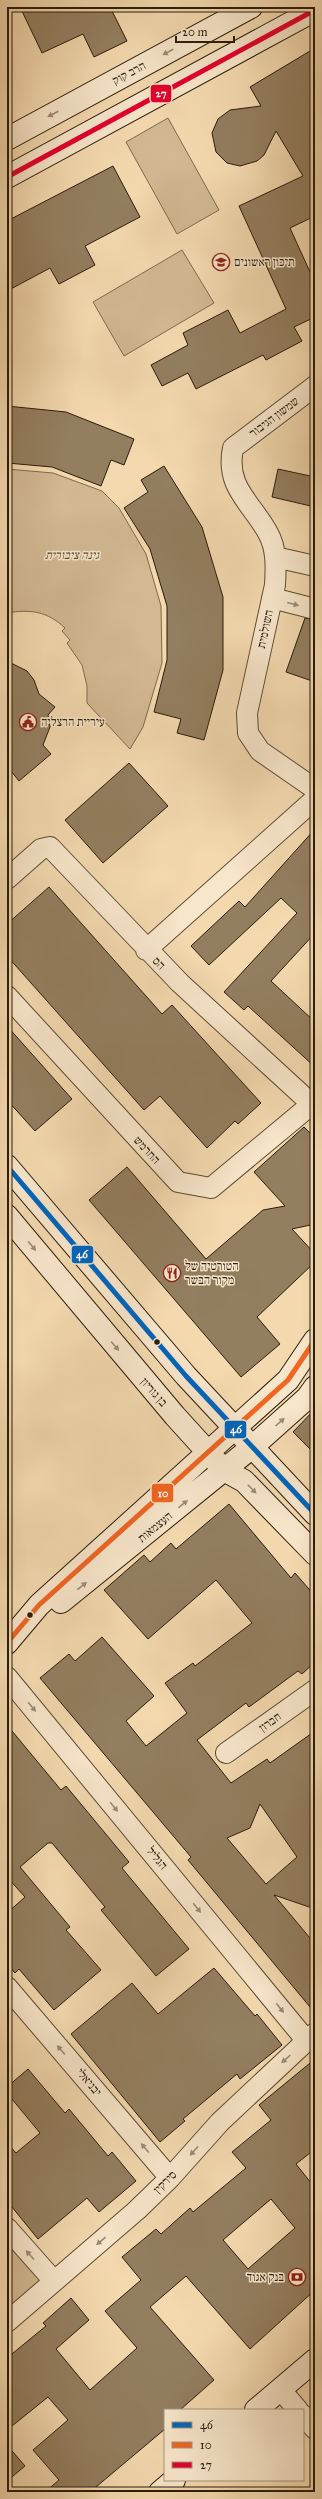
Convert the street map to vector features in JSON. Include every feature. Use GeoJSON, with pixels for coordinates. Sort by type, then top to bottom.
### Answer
{"type":"FeatureCollection","features":[{"type":"Feature","properties":{"kind":"street","name":"הרב קוק"},"geometry":{"type":"LineString","coordinates":[[7,139],[251,7]]}},
{"type":"Feature","properties":{"kind":"street"},"geometry":{"type":"LineString","coordinates":[[7,177],[315,10]]}},
{"type":"Feature","properties":{"kind":"street","name":"שמשון הגיבור"},"geometry":{"type":"LineString","coordinates":[[233,448],[315,386]]}},
{"type":"Feature","properties":{"kind":"street","name":"השולמית"},"geometry":{"type":"LineString","coordinates":[[233,448],[230,462],[232,475],[239,492],[268,534],[275,557],[275,585],[247,713],[248,733],[260,751],[315,789]]}},
{"type":"Feature","properties":{"kind":"street"},"geometry":{"type":"LineString","coordinates":[[275,557],[315,566]]}},
{"type":"Feature","properties":{"kind":"street"},"geometry":{"type":"LineString","coordinates":[[272,598],[315,609]]}},
{"type":"Feature","properties":{"kind":"street"},"geometry":{"type":"LineString","coordinates":[[146,950],[315,799]]}},
{"type":"Feature","properties":{"kind":"street","name":"הס"},"geometry":{"type":"LineString","coordinates":[[7,879],[40,850],[50,847],[146,950],[313,1106]]}},
{"type":"Feature","properties":{"kind":"street","name":"החרמש"},"geometry":{"type":"LineString","coordinates":[[7,996],[178,1182],[211,1188],[313,1106]]}},
{"type":"Feature","properties":{"kind":"street"},"geometry":{"type":"LineString","coordinates":[[7,1166],[180,1370],[251,1448],[315,1514]]}},
{"type":"Feature","properties":{"kind":"street","name":"בן גוריון"},"geometry":{"type":"LineString","coordinates":[[7,1216],[132,1368],[224,1470],[244,1481],[315,1554]]}},
{"type":"Feature","properties":{"kind":"street","name":"העצמאות"},"geometry":{"type":"LineString","coordinates":[[7,1644],[39,1605],[207,1451],[234,1429],[288,1380],[315,1340]]}},
{"type":"Feature","properties":{"kind":"street","name":"העצמאות"},"geometry":{"type":"LineString","coordinates":[[7,1644],[251,1448],[307,1398],[315,1387]]}},
{"type":"Feature","properties":{"kind":"street","name":"הגליל"},"geometry":{"type":"LineString","coordinates":[[7,1677],[311,2037]]}},
{"type":"Feature","properties":{"kind":"street","name":"חברון"},"geometry":{"type":"LineString","coordinates":[[226,1754],[315,1690]]}},
{"type":"Feature","properties":{"kind":"street","name":"יבניאלי"},"geometry":{"type":"LineString","coordinates":[[7,1987],[170,2178]]}},
{"type":"Feature","properties":{"kind":"street","name":"סירקין"},"geometry":{"type":"LineString","coordinates":[[7,2322],[137,2210],[170,2178],[220,2122],[311,2037]]}},
{"type":"Feature","properties":{"kind":"street"},"geometry":{"type":"LineString","coordinates":[[7,2228],[54,2281]]}},
{"type":"Feature","properties":{"kind":"street"},"geometry":{"type":"LineString","coordinates":[[257,2409],[315,2360]]}},
{"type":"Feature","properties":{"kind":"street"},"geometry":{"type":"LineString","coordinates":[[280,2389],[297,2409]]}},
{"type":"Feature","properties":{"kind":"street"},"geometry":{"type":"LineString","coordinates":[[304,2416],[315,2429]]}},
{"type":"Feature","properties":{"kind":"street"},"geometry":{"type":"LineString","coordinates":[[160,2492],[173,2481]]}},
{"type":"Feature","properties":{"kind":"green space"},"geometry":{"type":"Polygon","coordinates":[[[168,118],[219,210],[177,234],[126,142],[168,118]]]}},
{"type":"Feature","properties":{"kind":"green space"},"geometry":{"type":"Polygon","coordinates":[[[182,250],[214,303],[124,356],[93,302],[182,250]]]}},
{"type":"Feature","properties":{"kind":"green space","name":"גינה ציבורית"},"geometry":{"type":"Polygon","coordinates":[[[7,469],[53,473],[102,491],[119,508],[146,554],[161,606],[162,663],[143,727],[130,749],[87,703],[87,686],[82,665],[67,643],[70,640],[62,631],[65,628],[52,618],[38,613],[23,611],[7,613],[7,469]]]}},
{"type":"Feature","properties":{"kind":"green space"},"geometry":{"type":"Polygon","coordinates":[[[7,2228],[54,2281],[7,2322],[7,2228]]]}},
{"type":"Feature","properties":{"kind":"building"},"geometry":{"type":"Polygon","coordinates":[[[20,7],[110,7],[127,41],[94,57],[83,34],[42,53],[20,7]]]}},
{"type":"Feature","properties":{"kind":"building"},"geometry":{"type":"Polygon","coordinates":[[[315,48],[315,216],[290,228],[315,283],[315,317],[294,327],[302,341],[266,360],[263,355],[196,389],[188,373],[162,386],[151,365],[188,345],[183,333],[228,310],[240,333],[286,309],[239,206],[303,176],[276,131],[264,155],[257,161],[240,166],[227,163],[216,152],[212,133],[218,119],[230,110],[261,106],[250,87],[315,48]]]}},
{"type":"Feature","properties":{"kind":"building"},"geometry":{"type":"Polygon","coordinates":[[[113,166],[140,217],[85,246],[95,265],[59,284],[50,268],[7,291],[7,221],[113,166]]]}},
{"type":"Feature","properties":{"kind":"building"},"geometry":{"type":"Polygon","coordinates":[[[7,406],[66,412],[134,439],[124,465],[111,460],[101,486],[52,467],[7,463],[7,406]]]}},
{"type":"Feature","properties":{"kind":"building"},"geometry":{"type":"Polygon","coordinates":[[[164,466],[202,527],[223,597],[223,670],[204,740],[177,733],[181,719],[154,712],[167,660],[167,606],[150,549],[124,508],[148,492],[141,480],[164,466]]]}},
{"type":"Feature","properties":{"kind":"building"},"geometry":{"type":"Polygon","coordinates":[[[278,469],[315,477],[315,507],[272,497],[278,469]]]}},
{"type":"Feature","properties":{"kind":"building"},"geometry":{"type":"Polygon","coordinates":[[[305,618],[315,620],[315,682],[286,672],[305,618]]]}},
{"type":"Feature","properties":{"kind":"building","name":"עיריית הרצליה"},"geometry":{"type":"Polygon","coordinates":[[[7,661],[27,671],[34,680],[39,694],[55,707],[48,715],[50,727],[43,745],[51,754],[19,781],[7,766],[7,661]]]}},
{"type":"Feature","properties":{"kind":"building"},"geometry":{"type":"Polygon","coordinates":[[[129,763],[168,806],[103,863],[65,820],[129,763]]]}},
{"type":"Feature","properties":{"kind":"building"},"geometry":{"type":"Polygon","coordinates":[[[315,829],[315,933],[271,981],[315,1022],[315,1067],[248,1006],[244,1010],[224,992],[297,913],[281,898],[209,965],[191,946],[239,901],[245,907],[315,829]]]}},
{"type":"Feature","properties":{"kind":"building"},"geometry":{"type":"Polygon","coordinates":[[[49,887],[162,1014],[172,1005],[261,1103],[238,1124],[235,1121],[207,1148],[160,1096],[144,1110],[7,956],[7,924],[49,887]]]}},
{"type":"Feature","properties":{"kind":"building"},"geometry":{"type":"Polygon","coordinates":[[[7,1026],[72,1099],[35,1131],[7,1100],[7,1026]]]}},
{"type":"Feature","properties":{"kind":"building"},"geometry":{"type":"Polygon","coordinates":[[[304,1127],[315,1138],[315,1224],[292,1229],[315,1254],[315,1262],[257,1317],[280,1344],[241,1377],[89,1200],[127,1167],[206,1259],[263,1210],[285,1206],[254,1172],[304,1127]]]}},
{"type":"Feature","properties":{"kind":"building"},"geometry":{"type":"Polygon","coordinates":[[[315,1409],[315,1454],[293,1432],[315,1409]]]}},
{"type":"Feature","properties":{"kind":"building"},"geometry":{"type":"Polygon","coordinates":[[[229,1504],[291,1578],[295,1573],[315,1596],[315,1662],[302,1674],[298,1671],[249,1707],[246,1703],[197,1740],[231,1783],[267,1759],[270,1763],[315,1731],[315,1909],[274,1895],[315,1944],[315,2013],[188,1860],[191,1857],[40,1678],[69,1654],[75,1661],[102,1637],[154,1696],[126,1721],[146,1746],[187,1713],[165,1683],[193,1663],[195,1666],[252,1623],[216,1580],[148,1639],[104,1590],[144,1555],[150,1562],[171,1543],[176,1549],[229,1504]],[[260,1804],[250,1828],[227,1838],[266,1884],[297,1857],[260,1804]]]}},
{"type":"Feature","properties":{"kind":"building"},"geometry":{"type":"Polygon","coordinates":[[[7,1725],[61,1790],[66,1786],[129,1862],[122,1868],[189,1949],[156,1976],[101,1910],[105,1907],[52,1843],[48,1843],[20,1867],[70,1927],[66,1930],[101,1970],[54,2010],[19,1969],[15,1973],[7,1964],[7,1913],[25,1897],[7,1877],[7,1725]]]}},
{"type":"Feature","properties":{"kind":"building"},"geometry":{"type":"Polygon","coordinates":[[[214,1968],[255,2016],[257,2014],[282,2045],[240,2079],[237,2074],[183,2119],[185,2121],[160,2142],[71,2034],[132,1983],[158,2014],[214,1968]]]}},
{"type":"Feature","properties":{"kind":"building"},"geometry":{"type":"Polygon","coordinates":[[[315,2059],[315,2149],[296,2164],[315,2188],[315,2290],[250,2349],[186,2276],[150,2307],[214,2380],[181,2409],[164,2409],[164,2430],[90,2492],[45,2492],[59,2480],[33,2450],[68,2420],[48,2397],[7,2430],[7,2358],[46,2326],[43,2323],[71,2298],[89,2320],[56,2349],[90,2390],[137,2348],[105,2311],[141,2280],[122,2257],[156,2229],[161,2234],[190,2208],[193,2212],[246,2168],[232,2152],[271,2120],[259,2105],[315,2059]],[[271,2199],[223,2240],[248,2269],[295,2228],[271,2199]]]}},
{"type":"Feature","properties":{"kind":"building"},"geometry":{"type":"Polygon","coordinates":[[[28,2069],[65,2113],[69,2109],[108,2156],[112,2152],[136,2181],[99,2212],[87,2198],[38,2239],[7,2201],[7,2143],[16,2153],[40,2133],[7,2093],[7,2087],[28,2069]]]}},
{"type":"Feature","properties":{"kind":"building"},"geometry":{"type":"Polygon","coordinates":[[[7,2445],[25,2466],[7,2481],[7,2445]]]}},
{"type":"Feature","properties":{"kind":"transit line","name":"27"},"geometry":{"type":"LineString","coordinates":[[7,177],[315,10]]}},
{"type":"Feature","properties":{"kind":"transit line","name":"46"},"geometry":{"type":"LineString","coordinates":[[7,1166],[186,1376],[315,1514]]}},
{"type":"Feature","properties":{"kind":"transit line","name":"10"},"geometry":{"type":"LineString","coordinates":[[7,1643],[39,1605],[288,1380],[315,1340]]}},
{"type":"Feature","properties":{"kind":"place","name":"תיכון ראשונים"},"geometry":{"type":"Point","coordinates":[221,262]}},
{"type":"Feature","properties":{"kind":"place","name":"עיריית הרצליה"},"geometry":{"type":"Point","coordinates":[28,722]}},
{"type":"Feature","properties":{"kind":"place","name":"הטורטיה של מקור הבשר"},"geometry":{"type":"Point","coordinates":[172,1273]}},
{"type":"Feature","properties":{"kind":"place","name":"בנק אגוד"},"geometry":{"type":"Point","coordinates":[297,2277]}}]}
